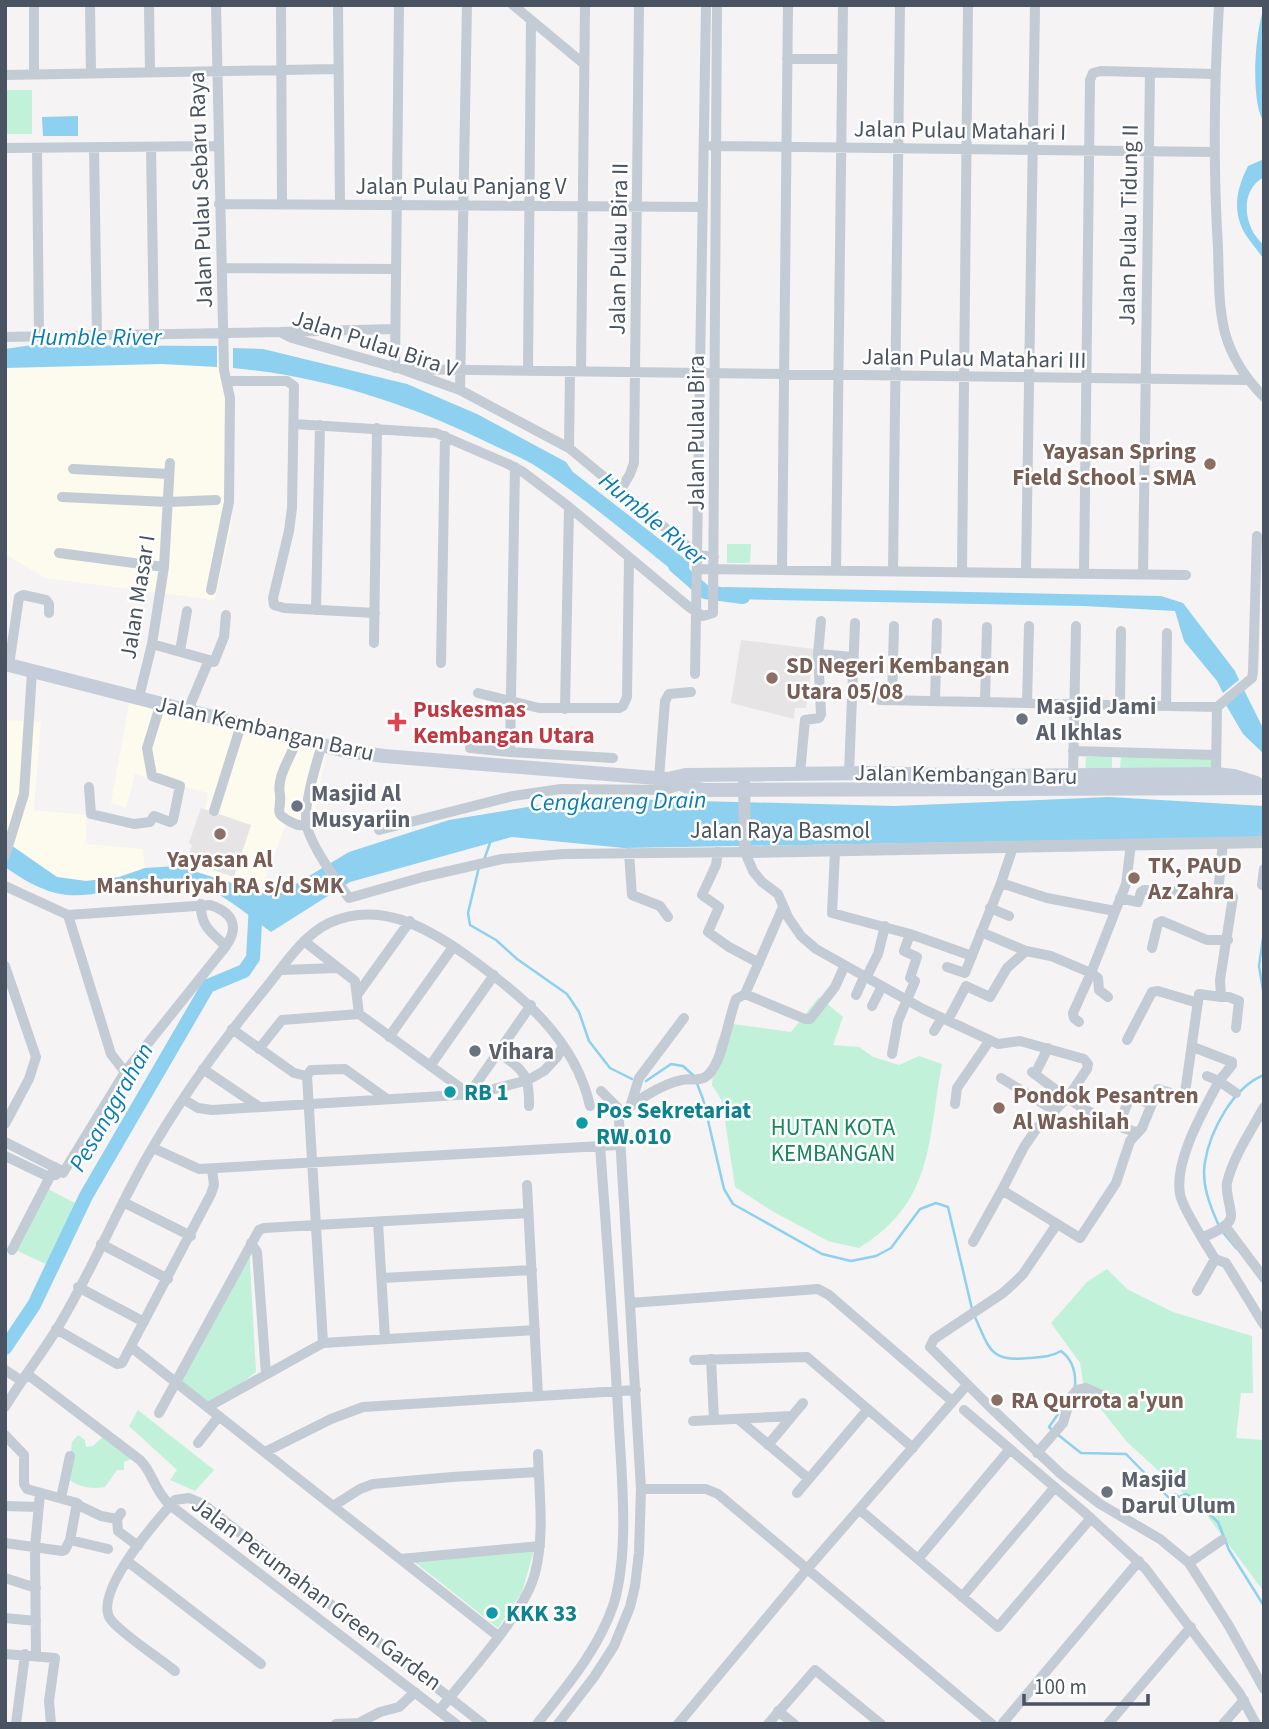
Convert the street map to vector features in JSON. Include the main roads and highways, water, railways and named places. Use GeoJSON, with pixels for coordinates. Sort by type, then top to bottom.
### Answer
{"type":"FeatureCollection","features":[{"type":"Feature","properties":{"kind":"main road","name":"Jalan Kembangan Baru"},"geometry":{"type":"LineString","coordinates":[[7,664],[297,739],[384,756],[669,781],[685,775],[744,788],[1264,787]]}},
{"type":"Feature","properties":{"kind":"main road","name":"Jalan Kembangan Baru"},"geometry":{"type":"LineString","coordinates":[[744,788],[800,773],[1073,776],[1216,774],[1234,776],[1264,787]]}},
{"type":"Feature","properties":{"kind":"water"},"geometry":{"type":"Polygon","coordinates":[[[1264,8],[1264,122],[1257,99],[1255,66],[1264,8]]]}},
{"type":"Feature","properties":{"kind":"water"},"geometry":{"type":"Polygon","coordinates":[[[78,116],[78,136],[43,136],[42,117],[78,116]]]}},
{"type":"Feature","properties":{"kind":"water"},"geometry":{"type":"Polygon","coordinates":[[[1264,159],[1264,177],[1250,191],[1247,210],[1252,230],[1264,245],[1264,260],[1240,223],[1237,199],[1248,166],[1264,159]]]}},
{"type":"Feature","properties":{"kind":"water"},"geometry":{"type":"Polygon","coordinates":[[[32,345],[217,346],[217,367],[162,364],[5,368],[5,349],[32,345]]]}},
{"type":"Feature","properties":{"kind":"water"},"geometry":{"type":"Polygon","coordinates":[[[233,348],[263,349],[407,384],[477,414],[566,462],[573,472],[689,562],[690,584],[614,523],[524,459],[398,404],[333,385],[233,368],[233,348]]]}},
{"type":"Feature","properties":{"kind":"water"},"geometry":{"type":"Polygon","coordinates":[[[724,587],[1161,596],[1183,603],[1239,680],[1223,693],[1217,681],[1184,641],[1175,611],[1084,606],[725,599],[724,587]]]}},
{"type":"Feature","properties":{"kind":"water"},"geometry":{"type":"Polygon","coordinates":[[[1244,690],[1264,730],[1264,754],[1243,734],[1226,705],[1244,690]]]}},
{"type":"Feature","properties":{"kind":"water","name":"Cengkareng Drain"},"geometry":{"type":"Polygon","coordinates":[[[1109,797],[1264,806],[1264,837],[624,848],[512,837],[350,882],[271,932],[222,896],[189,882],[165,881],[101,893],[70,895],[41,888],[5,867],[5,841],[57,877],[86,881],[119,877],[145,868],[178,866],[260,892],[279,894],[349,852],[449,820],[546,804],[623,799],[895,806],[1109,797]]]}},
{"type":"Feature","properties":{"kind":"waterway","name":"Humble River"},"geometry":{"type":"LineString","coordinates":[[675,566],[705,592],[743,597]]}},
{"type":"Feature","properties":{"kind":"waterway"},"geometry":{"type":"LineString","coordinates":[[484,860],[491,840]]}},
{"type":"Feature","properties":{"kind":"waterway"},"geometry":{"type":"LineString","coordinates":[[479,867],[468,913],[470,925],[496,940],[517,959],[567,994],[579,1012],[589,1041],[610,1068],[632,1079]]}},
{"type":"Feature","properties":{"kind":"waterway","name":"Pesanggrahan"},"geometry":{"type":"LineString","coordinates":[[5,1348],[34,1305],[86,1196],[208,986],[244,971],[253,958],[256,905]]}},
{"type":"Feature","properties":{"kind":"waterway"},"geometry":{"type":"LineString","coordinates":[[1264,931],[1259,966],[1264,996]]}},
{"type":"Feature","properties":{"kind":"waterway"},"geometry":{"type":"LineString","coordinates":[[646,1081],[671,1064],[683,1066],[693,1075]]}},
{"type":"Feature","properties":{"kind":"waterway"},"geometry":{"type":"LineString","coordinates":[[1219,1226],[1205,1187],[1204,1170],[1208,1150],[1218,1124],[1233,1100],[1242,1089],[1264,1075]]}},
{"type":"Feature","properties":{"kind":"waterway"},"geometry":{"type":"LineString","coordinates":[[696,1081],[703,1099],[724,1189],[733,1204],[822,1254],[851,1261],[876,1256],[891,1248],[920,1209],[936,1203],[948,1207],[972,1309]]}},
{"type":"Feature","properties":{"kind":"waterway"},"geometry":{"type":"LineString","coordinates":[[1222,1231],[1236,1248]]}},
{"type":"Feature","properties":{"kind":"waterway"},"geometry":{"type":"LineString","coordinates":[[974,1315],[987,1344],[998,1355],[1016,1359],[1046,1356],[1061,1351],[1073,1367],[1075,1386]]}},
{"type":"Feature","properties":{"kind":"waterway"},"geometry":{"type":"LineString","coordinates":[[1052,1430],[1049,1427],[1063,1407]]}},
{"type":"Feature","properties":{"kind":"waterway"},"geometry":{"type":"LineString","coordinates":[[1057,1434],[1081,1453],[1126,1454],[1169,1498],[1175,1494],[1179,1497],[1186,1494],[1200,1501],[1218,1522],[1229,1550],[1264,1606]]}},
{"type":"Feature","properties":{"kind":"place","name":"Yayasan Spring Field School - SMA"},"geometry":{"type":"Point","coordinates":[1210,464]}},
{"type":"Feature","properties":{"kind":"place","name":"SD Negeri Kembangan Utara 05/08"},"geometry":{"type":"Point","coordinates":[772,678]}},
{"type":"Feature","properties":{"kind":"place","name":"Masjid Jami Al Ikhlas"},"geometry":{"type":"Point","coordinates":[1022,719]}},
{"type":"Feature","properties":{"kind":"place","name":"Puskesmas Kembangan Utara"},"geometry":{"type":"Point","coordinates":[397,722]}},
{"type":"Feature","properties":{"kind":"place","name":"Masjid Al Musyariin"},"geometry":{"type":"Point","coordinates":[297,806]}},
{"type":"Feature","properties":{"kind":"place","name":"Yayasan Al Manshuriyah RA s/d SMK"},"geometry":{"type":"Point","coordinates":[220,834]}},
{"type":"Feature","properties":{"kind":"place","name":"TK, PAUD Az Zahra"},"geometry":{"type":"Point","coordinates":[1134,878]}},
{"type":"Feature","properties":{"kind":"place","name":"Vihara"},"geometry":{"type":"Point","coordinates":[475,1051]}},
{"type":"Feature","properties":{"kind":"place","name":"RB 1"},"geometry":{"type":"Point","coordinates":[450,1092]}},
{"type":"Feature","properties":{"kind":"place","name":"Pondok Pesantren Al Washilah"},"geometry":{"type":"Point","coordinates":[999,1108]}},
{"type":"Feature","properties":{"kind":"place","name":"Pos Sekretariat RW.010"},"geometry":{"type":"Point","coordinates":[582,1123]}},
{"type":"Feature","properties":{"kind":"place","name":"RA Qurrota a'yun"},"geometry":{"type":"Point","coordinates":[997,1400]}},
{"type":"Feature","properties":{"kind":"place","name":"Masjid Darul Ulum"},"geometry":{"type":"Point","coordinates":[1107,1492]}},
{"type":"Feature","properties":{"kind":"place","name":"KKK 33"},"geometry":{"type":"Point","coordinates":[492,1613]}},
{"type":"Feature","properties":{"kind":"park label","name":"HUTAN KOTA KEMBANGAN"},"geometry":{"type":"Point","coordinates":[833,1140]}}]}
